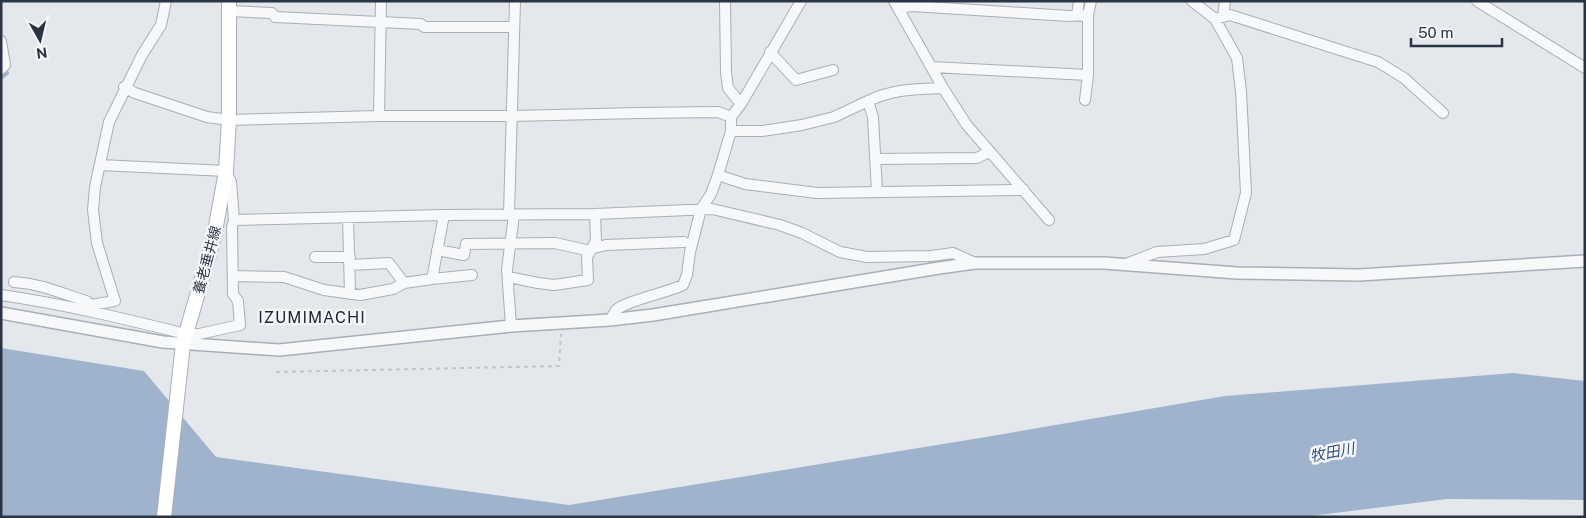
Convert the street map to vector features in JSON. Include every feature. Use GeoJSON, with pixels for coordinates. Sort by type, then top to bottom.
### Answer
{"type":"FeatureCollection","features":[{"type":"Feature","properties":{"kind":"main road","name":"養老垂井線"},"geometry":{"type":"LineString","coordinates":[[164,517],[184,339],[214,237],[226,172],[229,120],[229,6]]}},
{"type":"Feature","properties":{"kind":"street"},"geometry":{"type":"LineString","coordinates":[[90,308],[115,301],[99,252],[93,210],[95,187],[109,122],[124,87],[161,25],[166,1]]}},
{"type":"Feature","properties":{"kind":"street"},"geometry":{"type":"LineString","coordinates":[[379,116],[382,1]]}},
{"type":"Feature","properties":{"kind":"street"},"geometry":{"type":"LineString","coordinates":[[511,326],[507,270],[511,242],[515,1]]}},
{"type":"Feature","properties":{"kind":"street"},"geometry":{"type":"LineString","coordinates":[[725,1],[728,88],[741,104]]}},
{"type":"Feature","properties":{"kind":"street"},"geometry":{"type":"LineString","coordinates":[[610,320],[615,311],[626,305],[684,285],[701,209],[711,194],[718,175],[731,131],[731,117],[741,104],[801,1]]}},
{"type":"Feature","properties":{"kind":"street"},"geometry":{"type":"LineString","coordinates":[[1079,1],[1083,15],[1088,75],[1085,100]]}},
{"type":"Feature","properties":{"kind":"street"},"geometry":{"type":"LineString","coordinates":[[1083,15],[1091,1]]}},
{"type":"Feature","properties":{"kind":"street"},"geometry":{"type":"LineString","coordinates":[[1124,265],[1158,252],[1204,249],[1234,240],[1246,194],[1241,92],[1237,58],[1219,18],[1192,1]]}},
{"type":"Feature","properties":{"kind":"street"},"geometry":{"type":"LineString","coordinates":[[1219,18],[1225,1]]}},
{"type":"Feature","properties":{"kind":"street"},"geometry":{"type":"LineString","coordinates":[[1477,1],[1585,68]]}},
{"type":"Feature","properties":{"kind":"street"},"geometry":{"type":"LineString","coordinates":[[896,5],[1069,16],[1083,15]]}},
{"type":"Feature","properties":{"kind":"street"},"geometry":{"type":"LineString","coordinates":[[896,5],[943,88],[966,124],[1049,220]]}},
{"type":"Feature","properties":{"kind":"street"},"geometry":{"type":"LineString","coordinates":[[229,6],[272,13],[275,17],[298,19],[421,24],[424,27],[434,28],[514,27]]}},
{"type":"Feature","properties":{"kind":"street"},"geometry":{"type":"LineString","coordinates":[[1219,18],[1230,15],[1378,62],[1404,78],[1443,113]]}},
{"type":"Feature","properties":{"kind":"street"},"geometry":{"type":"LineString","coordinates":[[1,40],[5,65],[1,70]]}},
{"type":"Feature","properties":{"kind":"street"},"geometry":{"type":"LineString","coordinates":[[770,52],[796,80],[832,70]]}},
{"type":"Feature","properties":{"kind":"street"},"geometry":{"type":"LineString","coordinates":[[932,67],[1088,75]]}},
{"type":"Feature","properties":{"kind":"street"},"geometry":{"type":"LineString","coordinates":[[124,87],[207,117],[229,120],[379,116],[512,116],[718,112],[731,117]]}},
{"type":"Feature","properties":{"kind":"street"},"geometry":{"type":"LineString","coordinates":[[731,131],[762,131],[802,125],[834,117],[881,95],[898,90],[943,88]]}},
{"type":"Feature","properties":{"kind":"street"},"geometry":{"type":"LineString","coordinates":[[868,102],[873,117],[877,192]]}},
{"type":"Feature","properties":{"kind":"street"},"geometry":{"type":"LineString","coordinates":[[875,159],[977,158],[989,152]]}},
{"type":"Feature","properties":{"kind":"street"},"geometry":{"type":"LineString","coordinates":[[1,295],[90,308],[184,339],[240,325],[238,301],[233,294],[232,227],[234,220],[231,182],[226,172],[100,165]]}},
{"type":"Feature","properties":{"kind":"street"},"geometry":{"type":"LineString","coordinates":[[718,175],[745,184],[817,193],[1024,190]]}},
{"type":"Feature","properties":{"kind":"street"},"geometry":{"type":"LineString","coordinates":[[234,220],[444,215],[595,214],[712,209],[780,225],[802,233],[840,252],[867,257],[930,256],[953,253],[975,263]]}},
{"type":"Feature","properties":{"kind":"street"},"geometry":{"type":"LineString","coordinates":[[508,276],[554,285],[588,280],[587,257],[596,241],[595,214]]}},
{"type":"Feature","properties":{"kind":"street"},"geometry":{"type":"LineString","coordinates":[[432,279],[444,215]]}},
{"type":"Feature","properties":{"kind":"street"},"geometry":{"type":"LineString","coordinates":[[348,217],[350,294]]}},
{"type":"Feature","properties":{"kind":"street"},"geometry":{"type":"LineString","coordinates":[[438,250],[464,255],[466,244],[555,242],[586,250],[606,245],[684,242]]}},
{"type":"Feature","properties":{"kind":"street"},"geometry":{"type":"LineString","coordinates":[[315,257],[390,263],[404,283]]}},
{"type":"Feature","properties":{"kind":"street"},"geometry":{"type":"LineString","coordinates":[[1,313],[100,331],[279,350],[511,326],[610,320],[653,315],[975,263],[1104,263],[1237,273],[1359,275],[1585,261]]}},
{"type":"Feature","properties":{"kind":"street"},"geometry":{"type":"LineString","coordinates":[[232,276],[284,277],[315,288],[360,295],[393,289],[404,283],[472,275]]}},
{"type":"Feature","properties":{"kind":"street"},"geometry":{"type":"LineString","coordinates":[[14,282],[32,283],[49,287],[86,301],[90,308]]}},
{"type":"Feature","properties":{"kind":"path"},"geometry":{"type":"LineString","coordinates":[[276,372],[559,366],[562,323]]}},
{"type":"Feature","properties":{"kind":"water","name":"牧田川"},"geometry":{"type":"Polygon","coordinates":[[[1,348],[144,371],[216,457],[569,505],[1225,396],[1513,373],[1585,381],[1585,500],[1447,499],[1303,517],[1,517],[1,348]]]}},
{"type":"Feature","properties":{"kind":"waterway"},"geometry":{"type":"LineString","coordinates":[[1,78],[7,73]]}},
{"type":"Feature","properties":{"kind":"district","name":"IZUMIMACHI"},"geometry":{"type":"Point","coordinates":[312,317]}}]}
